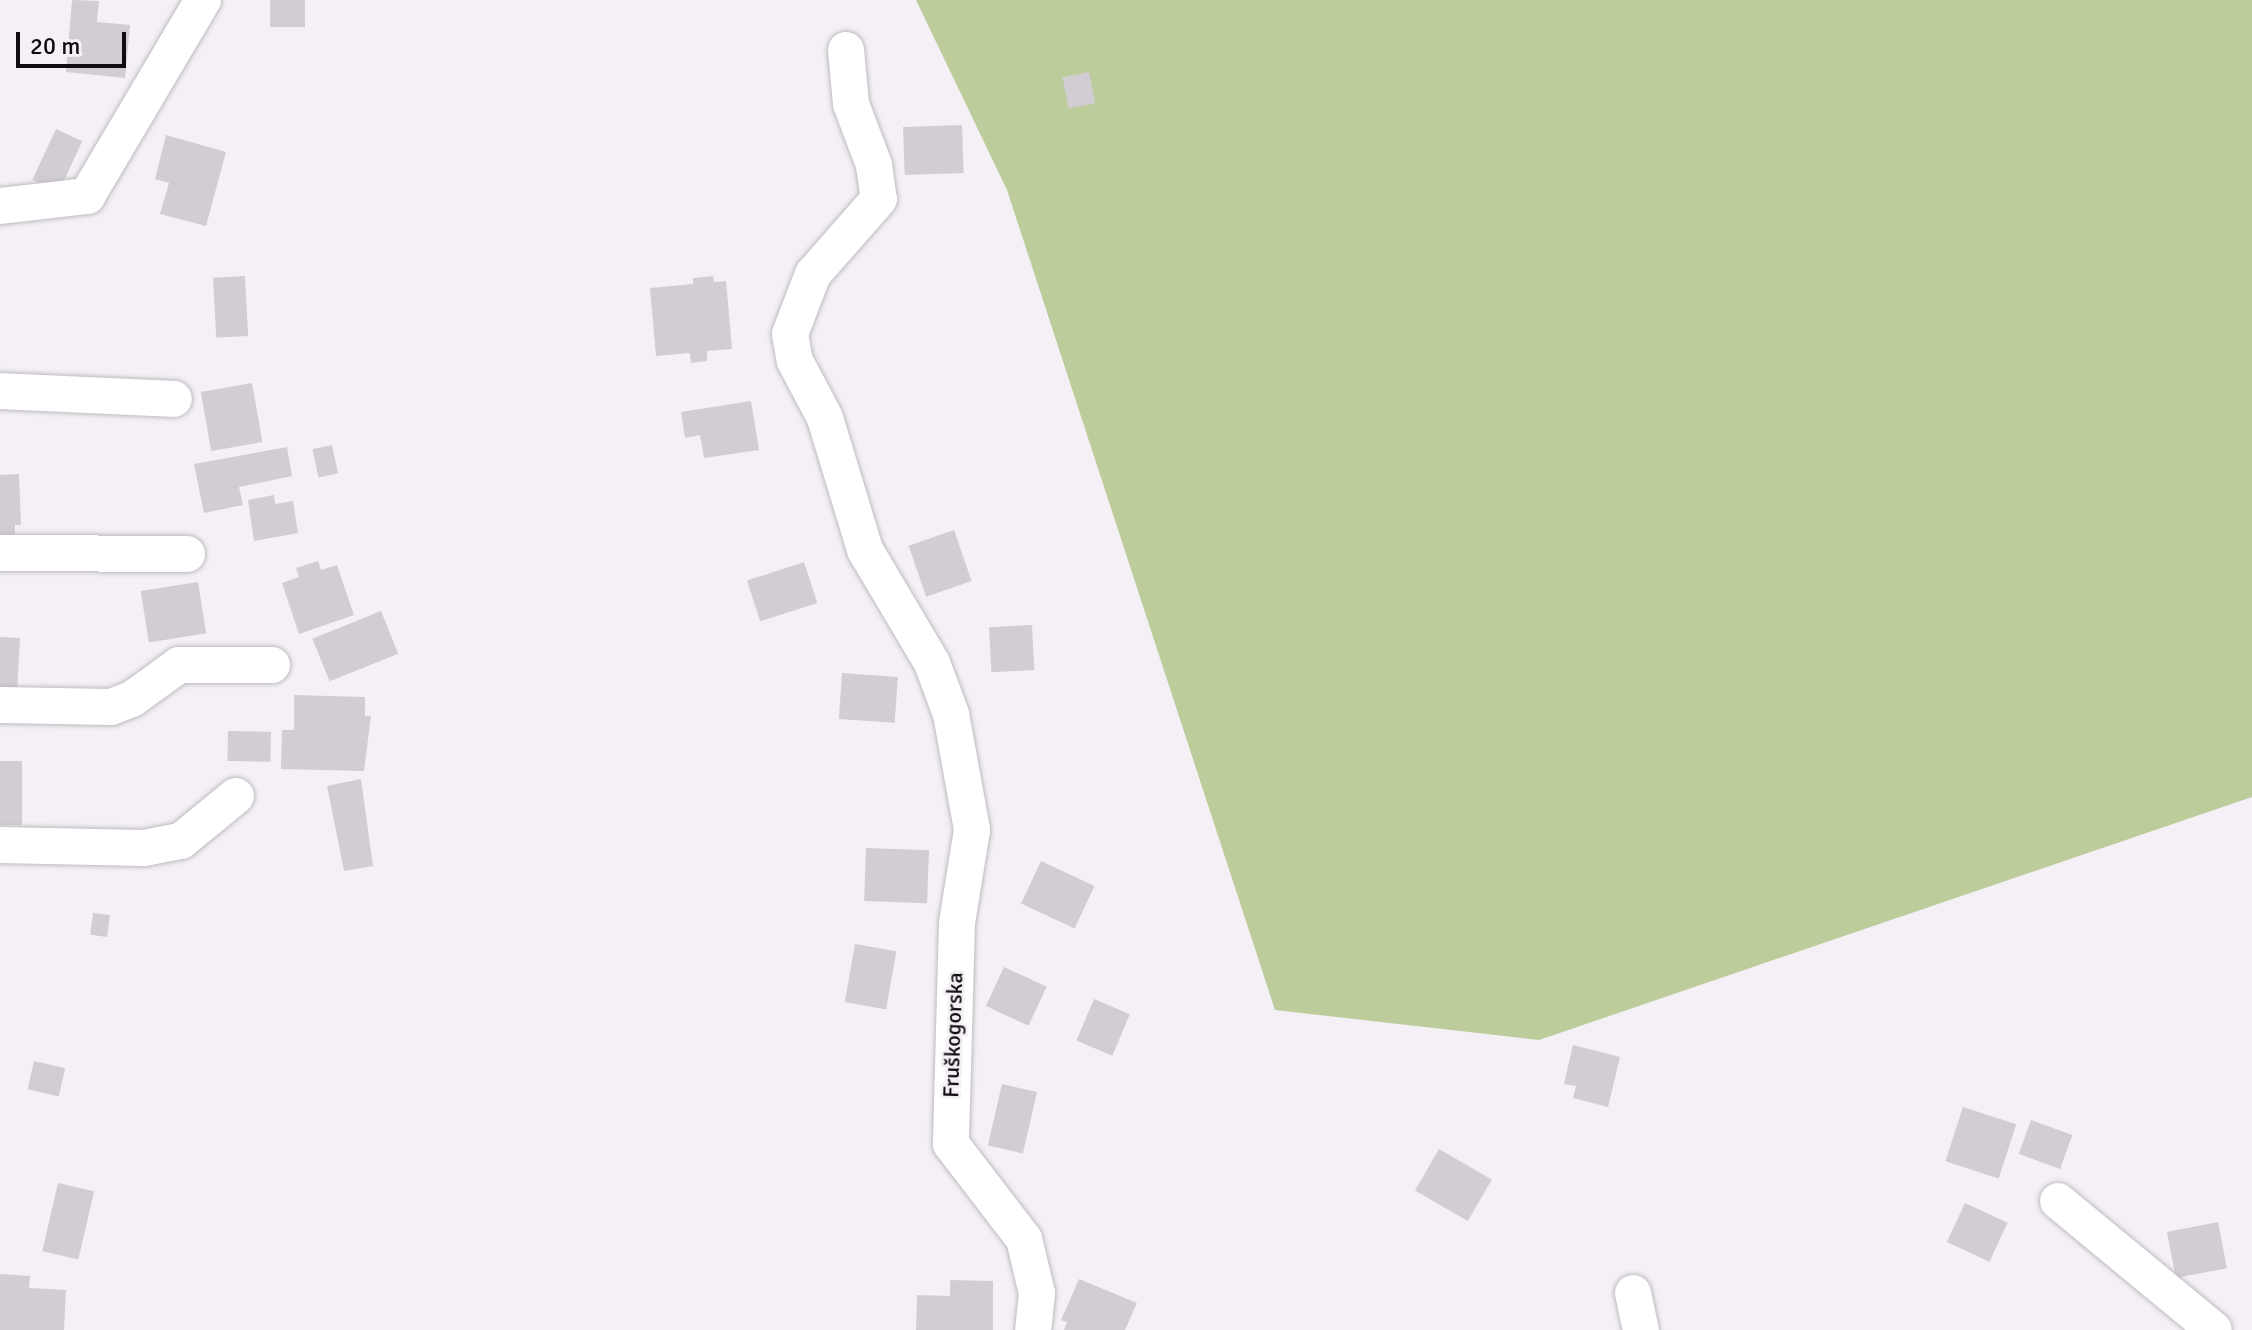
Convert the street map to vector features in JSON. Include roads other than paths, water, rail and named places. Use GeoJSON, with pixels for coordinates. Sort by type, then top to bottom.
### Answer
{"type":"FeatureCollection","features":[{"type":"Feature","properties":{"kind":"street"},"geometry":{"type":"LineString","coordinates":[[0,206],[87,196],[203,0]]}},
{"type":"Feature","properties":{"kind":"street","name":"Fruškogorska"},"geometry":{"type":"LineString","coordinates":[[846,50],[851,104],[874,165],[879,199],[813,274],[790,334],[795,361],[825,418],[865,550],[926,651],[951,714],[972,830],[957,923],[951,1144],[1024,1239],[1037,1293],[1033,1330]]}},
{"type":"Feature","properties":{"kind":"street"},"geometry":{"type":"LineString","coordinates":[[0,391],[174,399]]}},
{"type":"Feature","properties":{"kind":"street"},"geometry":{"type":"LineString","coordinates":[[0,553],[187,554]]}},
{"type":"Feature","properties":{"kind":"street"},"geometry":{"type":"LineString","coordinates":[[0,705],[111,707],[132,699],[179,665],[272,665]]}},
{"type":"Feature","properties":{"kind":"street"},"geometry":{"type":"LineString","coordinates":[[0,845],[144,848],[181,841],[236,796]]}},
{"type":"Feature","properties":{"kind":"street"},"geometry":{"type":"LineString","coordinates":[[2058,1201],[2214,1330]]}},
{"type":"Feature","properties":{"kind":"street"},"geometry":{"type":"LineString","coordinates":[[1633,1293],[1641,1330]]}}]}
